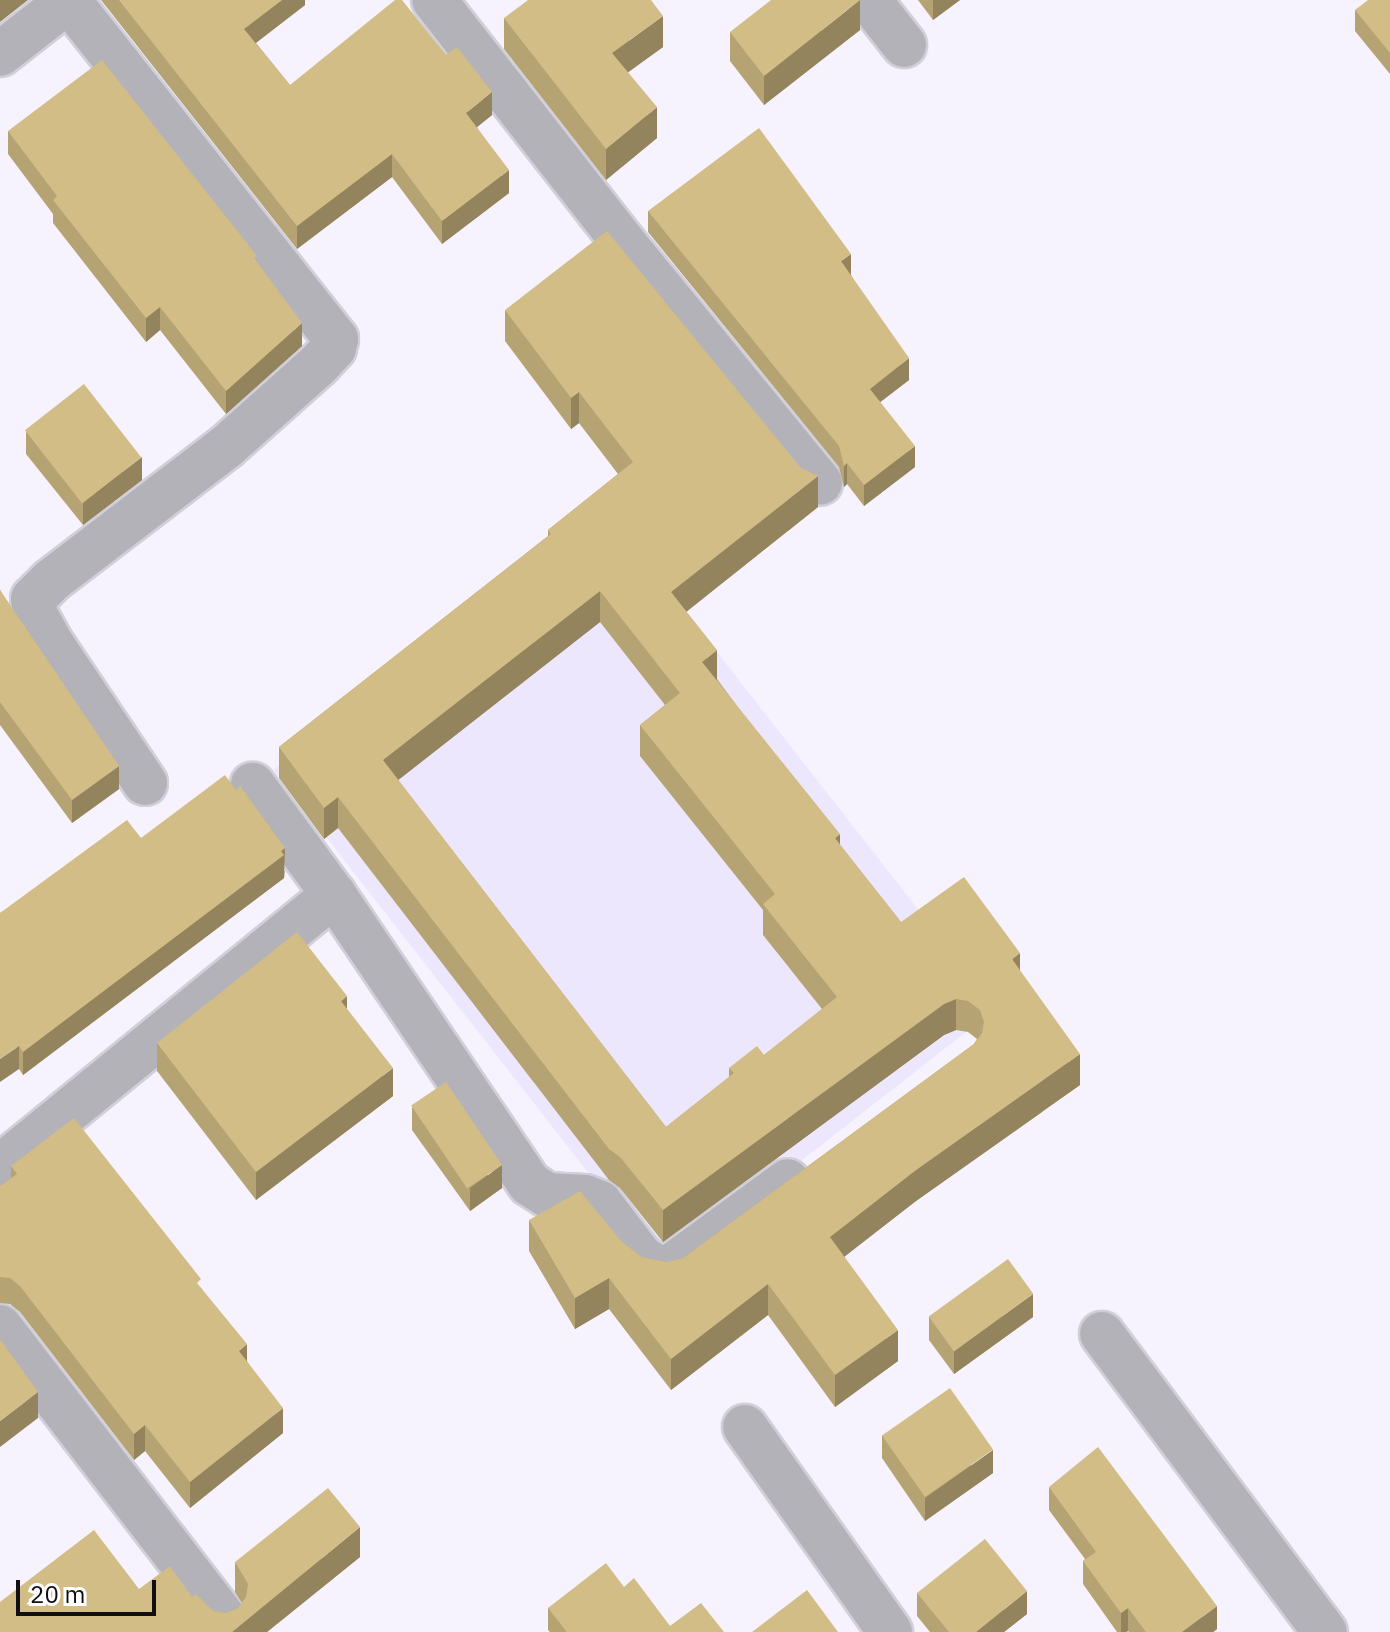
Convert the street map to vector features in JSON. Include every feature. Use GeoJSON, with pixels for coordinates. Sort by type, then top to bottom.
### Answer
{"type":"FeatureCollection","features":[{"type":"Feature","properties":{"kind":"street"},"geometry":{"type":"LineString","coordinates":[[0,54],[69,0],[336,339],[334,348],[318,365],[226,447],[51,581],[33,599],[35,614],[53,646],[145,783]]}},
{"type":"Feature","properties":{"kind":"street"},"geometry":{"type":"LineString","coordinates":[[434,0],[623,242],[820,483]]}},
{"type":"Feature","properties":{"kind":"street"},"geometry":{"type":"LineString","coordinates":[[869,0],[904,45]]}},
{"type":"Feature","properties":{"kind":"street"},"geometry":{"type":"LineString","coordinates":[[253,785],[334,895],[530,1184],[547,1195],[585,1197],[600,1203],[641,1257],[656,1267],[669,1268],[820,1157]]}},
{"type":"Feature","properties":{"kind":"street"},"geometry":{"type":"LineString","coordinates":[[0,1167],[334,895]]}},
{"type":"Feature","properties":{"kind":"street"},"geometry":{"type":"LineString","coordinates":[[0,1327],[223,1617]]}},
{"type":"Feature","properties":{"kind":"street"},"geometry":{"type":"LineString","coordinates":[[1102,1334],[1325,1632]]}},
{"type":"Feature","properties":{"kind":"street"},"geometry":{"type":"LineString","coordinates":[[745,1427],[890,1632]]}},
{"type":"Feature","properties":{"kind":"shaded area"},"geometry":{"type":"Polygon","coordinates":[[[606,510],[996,1009],[663,1269],[273,770],[606,510]]]}},
{"type":"Feature","properties":{"kind":"building"},"geometry":{"type":"Polygon","coordinates":[[[119,0],[282,0],[244,29],[290,85],[395,0],[402,0],[446,55],[457,47],[492,92],[466,113],[509,170],[442,221],[392,154],[297,226],[119,0]]]}},
{"type":"Feature","properties":{"kind":"building"},"geometry":{"type":"Polygon","coordinates":[[[528,0],[651,0],[663,16],[612,53],[657,107],[606,149],[504,18],[528,0]]]}},
{"type":"Feature","properties":{"kind":"building"},"geometry":{"type":"Polygon","coordinates":[[[771,0],[860,0],[764,76],[730,32],[771,0]]]}},
{"type":"Feature","properties":{"kind":"building"},"geometry":{"type":"Polygon","coordinates":[[[1368,0],[1390,0],[1390,53],[1355,10],[1368,0]]]}},
{"type":"Feature","properties":{"kind":"building"},"geometry":{"type":"Polygon","coordinates":[[[102,60],[257,256],[254,258],[302,323],[226,391],[160,307],[146,318],[53,200],[57,196],[8,131],[102,60]]]}},
{"type":"Feature","properties":{"kind":"building"},"geometry":{"type":"Polygon","coordinates":[[[759,128],[851,254],[841,261],[909,358],[870,389],[915,446],[864,485],[847,463],[844,466],[839,446],[648,211],[759,128]]]}},
{"type":"Feature","properties":{"kind":"building"},"geometry":{"type":"Polygon","coordinates":[[[607,231],[801,468],[818,476],[671,592],[717,650],[702,662],[840,834],[835,838],[901,922],[964,877],[1020,953],[1012,959],[1080,1054],[916,1170],[830,1237],[898,1330],[835,1375],[768,1284],[671,1359],[609,1278],[575,1298],[529,1220],[580,1191],[621,1241],[642,1257],[667,1262],[683,1258],[974,1044],[982,1033],[984,1022],[980,1010],[968,1001],[956,999],[944,1004],[663,1210],[620,1157],[609,1149],[338,797],[324,808],[279,747],[551,534],[548,530],[633,462],[579,392],[571,398],[505,310],[607,231]],[[600,591],[383,760],[666,1127],[734,1073],[729,1068],[757,1046],[764,1055],[837,997],[763,904],[775,894],[640,725],[680,693],[600,591]]]}},
{"type":"Feature","properties":{"kind":"building"},"geometry":{"type":"Polygon","coordinates":[[[84,384],[141,457],[82,503],[25,430],[84,384]]]}},
{"type":"Feature","properties":{"kind":"building"},"geometry":{"type":"Polygon","coordinates":[[[0,590],[119,766],[72,800],[0,702],[0,590]]]}},
{"type":"Feature","properties":{"kind":"building"},"geometry":{"type":"Polygon","coordinates":[[[225,775],[236,790],[240,786],[285,848],[281,851],[284,855],[23,1052],[19,1046],[0,1059],[0,913],[127,820],[141,838],[225,775]]]}},
{"type":"Feature","properties":{"kind":"building"},"geometry":{"type":"Polygon","coordinates":[[[297,932],[347,996],[341,1001],[393,1068],[256,1172],[157,1043],[297,932]]]}},
{"type":"Feature","properties":{"kind":"building"},"geometry":{"type":"Polygon","coordinates":[[[446,1082],[502,1165],[467,1188],[411,1105],[446,1082]]]}},
{"type":"Feature","properties":{"kind":"building"},"geometry":{"type":"Polygon","coordinates":[[[74,1118],[201,1279],[197,1283],[247,1344],[239,1351],[283,1408],[190,1482],[145,1425],[134,1434],[20,1286],[10,1278],[0,1277],[0,1186],[17,1174],[11,1166],[74,1118]]]}},
{"type":"Feature","properties":{"kind":"building"},"geometry":{"type":"Polygon","coordinates":[[[1008,1259],[1033,1294],[954,1351],[929,1317],[1008,1259]]]}},
{"type":"Feature","properties":{"kind":"building"},"geometry":{"type":"Polygon","coordinates":[[[0,1339],[38,1392],[0,1421],[0,1339]]]}},
{"type":"Feature","properties":{"kind":"building"},"geometry":{"type":"Polygon","coordinates":[[[950,1388],[993,1449],[925,1497],[882,1436],[950,1388]]]}},
{"type":"Feature","properties":{"kind":"building"},"geometry":{"type":"Polygon","coordinates":[[[1098,1447],[1217,1606],[1182,1632],[1146,1632],[1128,1608],[1121,1613],[1083,1561],[1096,1552],[1049,1487],[1098,1447]]]}},
{"type":"Feature","properties":{"kind":"building"},"geometry":{"type":"Polygon","coordinates":[[[328,1488],[360,1527],[232,1632],[0,1632],[0,1602],[94,1530],[139,1589],[170,1566],[192,1597],[196,1594],[213,1611],[226,1613],[238,1608],[246,1597],[248,1584],[235,1562],[328,1488]]]}},
{"type":"Feature","properties":{"kind":"building"},"geometry":{"type":"Polygon","coordinates":[[[985,1539],[1027,1591],[976,1632],[949,1632],[917,1593],[985,1539]]]}},
{"type":"Feature","properties":{"kind":"building"},"geometry":{"type":"Polygon","coordinates":[[[606,1563],[624,1587],[634,1578],[670,1626],[701,1603],[724,1632],[566,1632],[548,1608],[606,1563]]]}},
{"type":"Feature","properties":{"kind":"building"},"geometry":{"type":"Polygon","coordinates":[[[807,1590],[838,1632],[752,1632],[807,1590]]]}}]}
